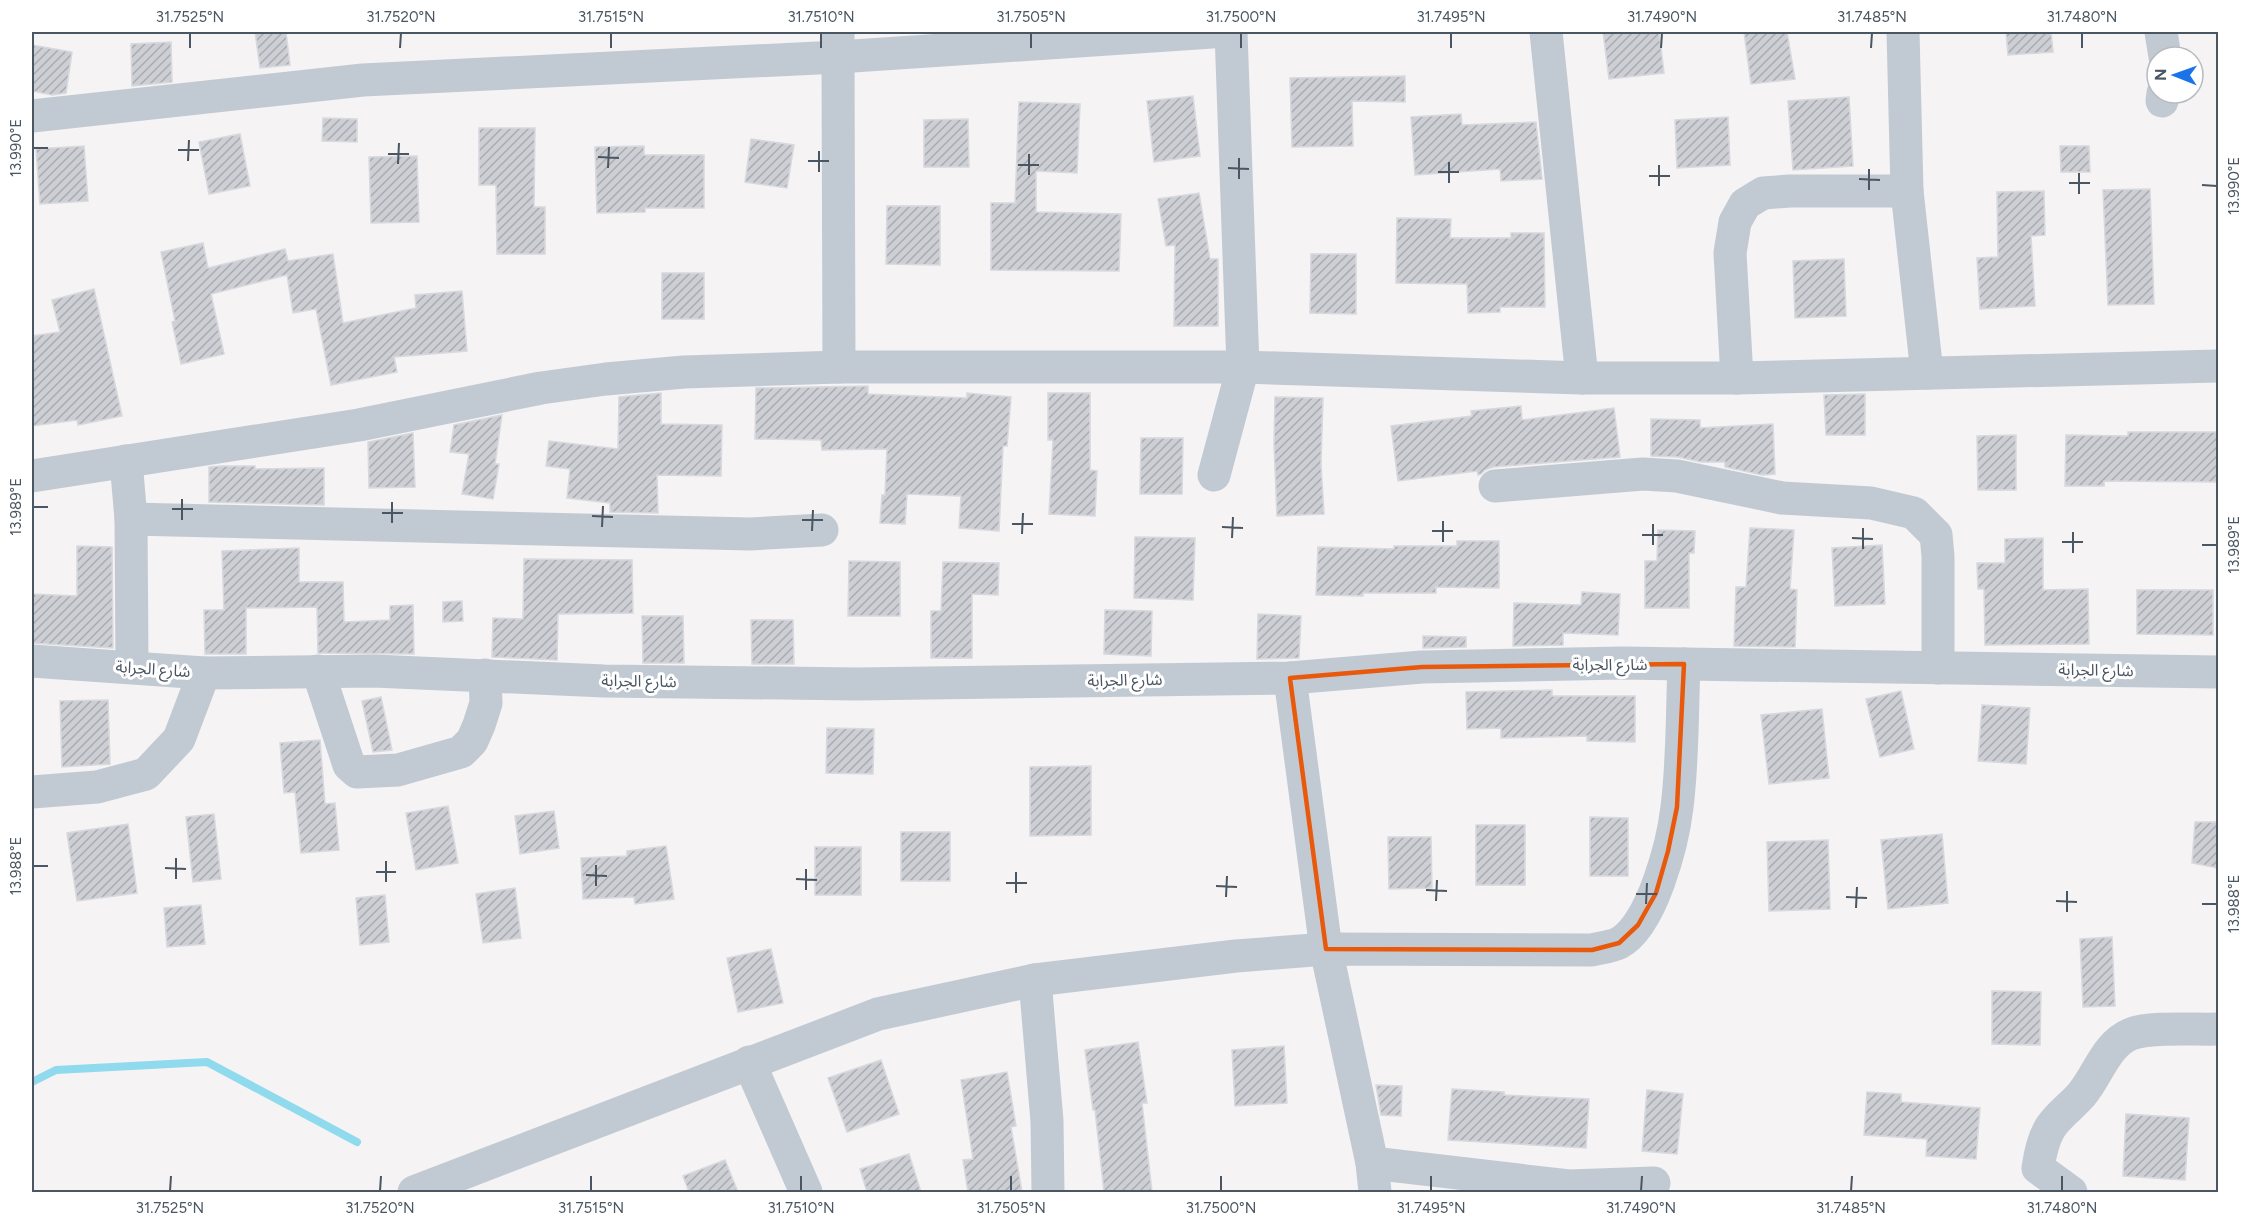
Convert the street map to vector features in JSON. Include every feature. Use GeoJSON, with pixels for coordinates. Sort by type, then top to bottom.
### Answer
{"type":"FeatureCollection","features":[{"type":"Feature","properties":{"kind":"street"},"geometry":{"type":"LineString","coordinates":[[32,116],[363,80],[838,44],[1212,32]]}},
{"type":"Feature","properties":{"kind":"street"},"geometry":{"type":"LineString","coordinates":[[1214,474],[1243,367],[1231,32]]}},
{"type":"Feature","properties":{"kind":"street"},"geometry":{"type":"LineString","coordinates":[[1546,32],[1582,378]]}},
{"type":"Feature","properties":{"kind":"street"},"geometry":{"type":"LineString","coordinates":[[1903,32],[1907,191],[1927,373]]}},
{"type":"Feature","properties":{"kind":"street"},"geometry":{"type":"LineString","coordinates":[[838,44],[839,367]]}},
{"type":"Feature","properties":{"kind":"street"},"geometry":{"type":"LineString","coordinates":[[1737,378],[1730,253],[1735,222],[1745,204],[1763,193],[1907,191]]}},
{"type":"Feature","properties":{"kind":"street"},"geometry":{"type":"LineString","coordinates":[[32,476],[359,425],[541,388],[684,372],[839,367],[1243,367],[1582,378],[1737,378],[2218,366]]}},
{"type":"Feature","properties":{"kind":"street"},"geometry":{"type":"LineString","coordinates":[[126,461],[131,519],[132,667]]}},
{"type":"Feature","properties":{"kind":"street"},"geometry":{"type":"LineString","coordinates":[[1495,486],[1643,474],[1666,475],[1782,498],[1871,503],[1914,513],[1936,535],[1938,668]]}},
{"type":"Feature","properties":{"kind":"street"},"geometry":{"type":"LineString","coordinates":[[131,519],[750,534],[822,530]]}},
{"type":"Feature","properties":{"kind":"street","name":"شارع الجرابة"},"geometry":{"type":"LineString","coordinates":[[32,661],[204,673],[374,671],[604,681],[857,684],[1290,678],[1422,667],[1622,663],[2218,672]]}},
{"type":"Feature","properties":{"kind":"street"},"geometry":{"type":"LineString","coordinates":[[414,1192],[878,1014],[1035,980],[1236,956],[1326,949],[1592,950],[1619,943],[1638,925],[1656,893],[1668,851],[1677,807],[1684,664]]}},
{"type":"Feature","properties":{"kind":"street"},"geometry":{"type":"LineString","coordinates":[[318,672],[349,765],[357,772],[398,770],[461,752],[472,741],[486,703],[485,675]]}},
{"type":"Feature","properties":{"kind":"street"},"geometry":{"type":"LineString","coordinates":[[32,792],[97,787],[146,774],[179,739],[204,673]]}},
{"type":"Feature","properties":{"kind":"street"},"geometry":{"type":"LineString","coordinates":[[1290,678],[1326,949],[1374,1178],[1568,1189],[1654,1183]]}},
{"type":"Feature","properties":{"kind":"street"},"geometry":{"type":"LineString","coordinates":[[1035,980],[1047,1121],[1048,1192]]}},
{"type":"Feature","properties":{"kind":"street"},"geometry":{"type":"LineString","coordinates":[[2071,1192],[2038,1168],[2040,1154],[2050,1128],[2083,1093],[2109,1052],[2124,1038],[2142,1031],[2218,1029]]}},
{"type":"Feature","properties":{"kind":"street"},"geometry":{"type":"LineString","coordinates":[[749,1062],[806,1192]]}},
{"type":"Feature","properties":{"kind":"highlighted area"},"geometry":{"type":"Polygon","coordinates":[[[1684,664],[1677,807],[1668,851],[1656,893],[1638,925],[1619,943],[1592,950],[1326,949],[1290,678],[1422,667],[1684,664]]]}},
{"type":"Feature","properties":{"kind":"building"},"geometry":{"type":"Polygon","coordinates":[[[255,32],[286,32],[290,65],[260,68],[255,32]]]}},
{"type":"Feature","properties":{"kind":"building"},"geometry":{"type":"Polygon","coordinates":[[[1603,32],[1659,32],[1664,73],[1609,79],[1603,32]]]}},
{"type":"Feature","properties":{"kind":"building"},"geometry":{"type":"Polygon","coordinates":[[[1744,32],[1787,32],[1795,79],[1751,84],[1744,32]]]}},
{"type":"Feature","properties":{"kind":"building"},"geometry":{"type":"Polygon","coordinates":[[[2006,32],[2051,32],[2053,52],[2008,55],[2006,32]]]}},
{"type":"Feature","properties":{"kind":"building"},"geometry":{"type":"Polygon","coordinates":[[[171,42],[172,82],[132,86],[131,44],[171,42]]]}},
{"type":"Feature","properties":{"kind":"building"},"geometry":{"type":"Polygon","coordinates":[[[32,45],[72,52],[66,93],[52,95],[32,91],[32,45]]]}},
{"type":"Feature","properties":{"kind":"building"},"geometry":{"type":"Polygon","coordinates":[[[1405,76],[1405,102],[1352,101],[1353,146],[1292,147],[1290,78],[1405,76]]]}},
{"type":"Feature","properties":{"kind":"building"},"geometry":{"type":"Polygon","coordinates":[[[1193,96],[1200,156],[1154,162],[1147,101],[1193,96]]]}},
{"type":"Feature","properties":{"kind":"building"},"geometry":{"type":"Polygon","coordinates":[[[1849,97],[1853,166],[1793,170],[1788,101],[1849,97]]]}},
{"type":"Feature","properties":{"kind":"building"},"geometry":{"type":"Polygon","coordinates":[[[1019,102],[1080,104],[1077,173],[1036,171],[1036,212],[1121,214],[1119,271],[991,270],[991,203],[1015,203],[1019,102]]]}},
{"type":"Feature","properties":{"kind":"building"},"geometry":{"type":"Polygon","coordinates":[[[1461,114],[1462,125],[1536,122],[1542,179],[1501,181],[1500,169],[1415,175],[1411,117],[1461,114]]]}},
{"type":"Feature","properties":{"kind":"building"},"geometry":{"type":"Polygon","coordinates":[[[1728,117],[1730,165],[1677,168],[1675,120],[1728,117]]]}},
{"type":"Feature","properties":{"kind":"building"},"geometry":{"type":"Polygon","coordinates":[[[323,118],[357,119],[357,142],[322,141],[323,118]]]}},
{"type":"Feature","properties":{"kind":"building"},"geometry":{"type":"Polygon","coordinates":[[[968,119],[969,167],[924,167],[924,120],[968,119]]]}},
{"type":"Feature","properties":{"kind":"building"},"geometry":{"type":"Polygon","coordinates":[[[479,128],[535,128],[534,207],[545,207],[545,254],[497,254],[496,185],[479,185],[479,128]]]}},
{"type":"Feature","properties":{"kind":"building"},"geometry":{"type":"Polygon","coordinates":[[[240,134],[250,186],[209,194],[199,142],[240,134]]]}},
{"type":"Feature","properties":{"kind":"building"},"geometry":{"type":"Polygon","coordinates":[[[751,139],[794,145],[787,188],[745,182],[751,139]]]}},
{"type":"Feature","properties":{"kind":"building"},"geometry":{"type":"Polygon","coordinates":[[[84,146],[88,201],[40,204],[36,149],[84,146]]]}},
{"type":"Feature","properties":{"kind":"building"},"geometry":{"type":"Polygon","coordinates":[[[644,146],[644,155],[704,155],[704,208],[645,208],[645,212],[597,213],[595,147],[644,146]]]}},
{"type":"Feature","properties":{"kind":"building"},"geometry":{"type":"Polygon","coordinates":[[[2060,146],[2089,146],[2090,172],[2061,172],[2060,146]]]}},
{"type":"Feature","properties":{"kind":"building"},"geometry":{"type":"Polygon","coordinates":[[[417,156],[419,222],[371,223],[369,157],[417,156]]]}},
{"type":"Feature","properties":{"kind":"building"},"geometry":{"type":"Polygon","coordinates":[[[2150,189],[2154,304],[2108,305],[2103,190],[2150,189]]]}},
{"type":"Feature","properties":{"kind":"building"},"geometry":{"type":"Polygon","coordinates":[[[2044,191],[2045,235],[2031,236],[2035,306],[1980,309],[1977,258],[1998,257],[1997,192],[2044,191]]]}},
{"type":"Feature","properties":{"kind":"building"},"geometry":{"type":"Polygon","coordinates":[[[1199,193],[1210,259],[1218,259],[1218,326],[1174,326],[1175,245],[1166,246],[1158,199],[1199,193]]]}},
{"type":"Feature","properties":{"kind":"building"},"geometry":{"type":"Polygon","coordinates":[[[887,206],[940,206],[940,265],[886,264],[887,206]]]}},
{"type":"Feature","properties":{"kind":"building"},"geometry":{"type":"Polygon","coordinates":[[[1397,218],[1451,219],[1450,238],[1511,238],[1511,233],[1544,233],[1545,307],[1500,307],[1500,312],[1468,313],[1467,284],[1396,283],[1397,218]]]}},
{"type":"Feature","properties":{"kind":"building"},"geometry":{"type":"Polygon","coordinates":[[[203,243],[208,268],[285,249],[288,261],[333,254],[343,323],[416,308],[415,295],[462,291],[467,351],[394,357],[397,372],[331,385],[316,309],[293,313],[287,275],[211,294],[224,354],[181,364],[161,252],[203,243]]]}},
{"type":"Feature","properties":{"kind":"building"},"geometry":{"type":"Polygon","coordinates":[[[1311,254],[1356,254],[1356,314],[1310,313],[1311,254]]]}},
{"type":"Feature","properties":{"kind":"building"},"geometry":{"type":"Polygon","coordinates":[[[1844,259],[1846,316],[1795,318],[1793,261],[1844,259]]]}},
{"type":"Feature","properties":{"kind":"building"},"geometry":{"type":"Polygon","coordinates":[[[662,273],[704,273],[704,319],[662,319],[662,273]]]}},
{"type":"Feature","properties":{"kind":"building"},"geometry":{"type":"Polygon","coordinates":[[[94,289],[122,416],[78,425],[77,420],[32,426],[32,336],[60,332],[52,300],[94,289]]]}},
{"type":"Feature","properties":{"kind":"building"},"geometry":{"type":"Polygon","coordinates":[[[868,386],[868,394],[967,398],[967,393],[1011,397],[1007,446],[1003,446],[999,531],[959,528],[961,496],[907,494],[905,524],[880,523],[882,495],[885,495],[887,449],[822,450],[821,440],[755,439],[756,388],[868,386]]]}},
{"type":"Feature","properties":{"kind":"building"},"geometry":{"type":"Polygon","coordinates":[[[661,393],[661,424],[722,425],[721,476],[657,475],[658,513],[610,512],[610,503],[567,498],[570,469],[546,466],[549,441],[618,449],[619,397],[661,393]]]}},
{"type":"Feature","properties":{"kind":"building"},"geometry":{"type":"Polygon","coordinates":[[[1048,393],[1090,393],[1090,470],[1097,471],[1095,516],[1049,514],[1053,440],[1048,440],[1048,393]]]}},
{"type":"Feature","properties":{"kind":"building"},"geometry":{"type":"Polygon","coordinates":[[[1865,394],[1865,435],[1826,435],[1824,395],[1865,394]]]}},
{"type":"Feature","properties":{"kind":"building"},"geometry":{"type":"Polygon","coordinates":[[[1275,397],[1323,398],[1321,464],[1324,514],[1277,516],[1275,397]]]}},
{"type":"Feature","properties":{"kind":"building"},"geometry":{"type":"Polygon","coordinates":[[[1521,406],[1522,420],[1614,408],[1620,457],[1493,467],[1478,475],[1477,471],[1398,481],[1391,426],[1472,416],[1471,411],[1521,406]]]}},
{"type":"Feature","properties":{"kind":"building"},"geometry":{"type":"Polygon","coordinates":[[[502,415],[495,464],[499,464],[493,499],[462,494],[469,454],[450,452],[454,425],[502,415]]]}},
{"type":"Feature","properties":{"kind":"building"},"geometry":{"type":"Polygon","coordinates":[[[1651,419],[1700,420],[1700,428],[1773,424],[1775,474],[1762,475],[1725,467],[1725,462],[1701,462],[1678,457],[1651,456],[1651,419]]]}},
{"type":"Feature","properties":{"kind":"building"},"geometry":{"type":"Polygon","coordinates":[[[2128,432],[2218,432],[2218,482],[2104,481],[2104,486],[2065,486],[2066,435],[2128,436],[2128,432]]]}},
{"type":"Feature","properties":{"kind":"building"},"geometry":{"type":"Polygon","coordinates":[[[413,433],[415,487],[369,488],[368,442],[413,433]]]}},
{"type":"Feature","properties":{"kind":"building"},"geometry":{"type":"Polygon","coordinates":[[[2016,435],[2016,490],[1978,490],[1977,436],[2016,435]]]}},
{"type":"Feature","properties":{"kind":"building"},"geometry":{"type":"Polygon","coordinates":[[[1141,438],[1183,438],[1182,494],[1140,494],[1141,438]]]}},
{"type":"Feature","properties":{"kind":"building"},"geometry":{"type":"Polygon","coordinates":[[[255,466],[255,469],[324,468],[324,505],[209,502],[209,467],[255,466]]]}},
{"type":"Feature","properties":{"kind":"building"},"geometry":{"type":"Polygon","coordinates":[[[1750,528],[1794,530],[1790,589],[1797,590],[1795,647],[1734,646],[1736,587],[1746,587],[1750,528]]]}},
{"type":"Feature","properties":{"kind":"building"},"geometry":{"type":"Polygon","coordinates":[[[1658,530],[1695,531],[1694,553],[1689,553],[1689,608],[1645,608],[1645,561],[1657,561],[1658,530]]]}},
{"type":"Feature","properties":{"kind":"building"},"geometry":{"type":"Polygon","coordinates":[[[1135,537],[1195,538],[1193,600],[1134,598],[1135,537]]]}},
{"type":"Feature","properties":{"kind":"building"},"geometry":{"type":"Polygon","coordinates":[[[2043,538],[2043,590],[2088,589],[2089,644],[1985,645],[1984,589],[1978,589],[1977,563],[2005,563],[2005,539],[2043,538]]]}},
{"type":"Feature","properties":{"kind":"building"},"geometry":{"type":"Polygon","coordinates":[[[1457,541],[1499,541],[1499,588],[1436,587],[1436,593],[1316,595],[1318,547],[1394,549],[1394,546],[1457,546],[1457,541]]]}},
{"type":"Feature","properties":{"kind":"building"},"geometry":{"type":"Polygon","coordinates":[[[1882,545],[1885,604],[1835,606],[1832,548],[1882,545]]]}},
{"type":"Feature","properties":{"kind":"building"},"geometry":{"type":"Polygon","coordinates":[[[77,546],[112,547],[113,648],[32,643],[32,594],[77,596],[77,546]]]}},
{"type":"Feature","properties":{"kind":"building"},"geometry":{"type":"Polygon","coordinates":[[[299,548],[299,582],[343,582],[344,622],[390,620],[390,606],[413,605],[414,654],[318,653],[317,607],[246,608],[246,654],[205,654],[204,610],[224,610],[222,551],[299,548]]]}},
{"type":"Feature","properties":{"kind":"building"},"geometry":{"type":"Polygon","coordinates":[[[524,559],[632,560],[633,613],[558,614],[557,660],[492,657],[493,618],[523,619],[524,559]]]}},
{"type":"Feature","properties":{"kind":"building"},"geometry":{"type":"Polygon","coordinates":[[[849,561],[900,562],[900,616],[848,616],[849,561]]]}},
{"type":"Feature","properties":{"kind":"building"},"geometry":{"type":"Polygon","coordinates":[[[943,562],[999,563],[998,595],[972,594],[972,658],[931,658],[931,611],[941,611],[943,562]]]}},
{"type":"Feature","properties":{"kind":"building"},"geometry":{"type":"Polygon","coordinates":[[[2137,590],[2213,590],[2213,635],[2137,634],[2137,590]]]}},
{"type":"Feature","properties":{"kind":"building"},"geometry":{"type":"Polygon","coordinates":[[[1582,592],[1620,594],[1618,635],[1563,633],[1563,645],[1513,646],[1514,603],[1581,605],[1582,592]]]}},
{"type":"Feature","properties":{"kind":"building"},"geometry":{"type":"Polygon","coordinates":[[[462,601],[463,621],[443,622],[443,602],[462,601]]]}},
{"type":"Feature","properties":{"kind":"building"},"geometry":{"type":"Polygon","coordinates":[[[1105,610],[1152,611],[1151,656],[1104,654],[1105,610]]]}},
{"type":"Feature","properties":{"kind":"building"},"geometry":{"type":"Polygon","coordinates":[[[1258,614],[1301,616],[1299,658],[1257,659],[1258,614]]]}},
{"type":"Feature","properties":{"kind":"building"},"geometry":{"type":"Polygon","coordinates":[[[642,616],[683,616],[684,663],[643,663],[642,616]]]}},
{"type":"Feature","properties":{"kind":"building"},"geometry":{"type":"Polygon","coordinates":[[[751,620],[793,620],[794,664],[752,664],[751,620]]]}},
{"type":"Feature","properties":{"kind":"building"},"geometry":{"type":"Polygon","coordinates":[[[1423,636],[1466,637],[1466,647],[1423,648],[1423,636]]]}},
{"type":"Feature","properties":{"kind":"building"},"geometry":{"type":"Polygon","coordinates":[[[1552,690],[1552,696],[1635,696],[1635,742],[1587,741],[1587,736],[1501,738],[1501,728],[1467,729],[1466,692],[1552,690]]]}},
{"type":"Feature","properties":{"kind":"building"},"geometry":{"type":"Polygon","coordinates":[[[1901,691],[1914,749],[1880,757],[1866,699],[1901,691]]]}},
{"type":"Feature","properties":{"kind":"building"},"geometry":{"type":"Polygon","coordinates":[[[381,697],[392,750],[373,752],[362,701],[381,697]]]}},
{"type":"Feature","properties":{"kind":"building"},"geometry":{"type":"Polygon","coordinates":[[[108,700],[110,764],[62,767],[60,701],[108,700]]]}},
{"type":"Feature","properties":{"kind":"building"},"geometry":{"type":"Polygon","coordinates":[[[1982,705],[2030,708],[2026,764],[1978,761],[1982,705]]]}},
{"type":"Feature","properties":{"kind":"building"},"geometry":{"type":"Polygon","coordinates":[[[1822,709],[1829,778],[1769,784],[1761,715],[1822,709]]]}},
{"type":"Feature","properties":{"kind":"building"},"geometry":{"type":"Polygon","coordinates":[[[827,728],[874,729],[873,774],[826,773],[827,728]]]}},
{"type":"Feature","properties":{"kind":"building"},"geometry":{"type":"Polygon","coordinates":[[[320,740],[325,804],[335,803],[339,850],[301,853],[295,792],[284,793],[280,743],[320,740]]]}},
{"type":"Feature","properties":{"kind":"building"},"geometry":{"type":"Polygon","coordinates":[[[1091,766],[1091,835],[1030,836],[1030,767],[1091,766]]]}},
{"type":"Feature","properties":{"kind":"building"},"geometry":{"type":"Polygon","coordinates":[[[448,806],[458,863],[416,870],[406,813],[448,806]]]}},
{"type":"Feature","properties":{"kind":"building"},"geometry":{"type":"Polygon","coordinates":[[[554,811],[559,848],[520,854],[515,816],[554,811]]]}},
{"type":"Feature","properties":{"kind":"building"},"geometry":{"type":"Polygon","coordinates":[[[214,814],[221,879],[193,882],[186,817],[214,814]]]}},
{"type":"Feature","properties":{"kind":"building"},"geometry":{"type":"Polygon","coordinates":[[[1590,817],[1628,818],[1628,876],[1590,876],[1590,817]]]}},
{"type":"Feature","properties":{"kind":"building"},"geometry":{"type":"Polygon","coordinates":[[[2195,822],[2218,822],[2218,868],[2192,863],[2195,822]]]}},
{"type":"Feature","properties":{"kind":"building"},"geometry":{"type":"Polygon","coordinates":[[[128,824],[137,893],[77,901],[67,833],[128,824]]]}},
{"type":"Feature","properties":{"kind":"building"},"geometry":{"type":"Polygon","coordinates":[[[1476,825],[1525,825],[1525,885],[1476,885],[1476,825]]]}},
{"type":"Feature","properties":{"kind":"building"},"geometry":{"type":"Polygon","coordinates":[[[901,832],[950,832],[950,881],[901,881],[901,832]]]}},
{"type":"Feature","properties":{"kind":"building"},"geometry":{"type":"Polygon","coordinates":[[[1942,834],[1948,903],[1888,909],[1881,840],[1942,834]]]}},
{"type":"Feature","properties":{"kind":"building"},"geometry":{"type":"Polygon","coordinates":[[[1388,837],[1431,837],[1432,888],[1389,889],[1388,837]]]}},
{"type":"Feature","properties":{"kind":"building"},"geometry":{"type":"Polygon","coordinates":[[[1828,840],[1830,909],[1769,911],[1767,842],[1828,840]]]}},
{"type":"Feature","properties":{"kind":"building"},"geometry":{"type":"Polygon","coordinates":[[[666,846],[674,899],[635,904],[634,897],[583,899],[581,858],[627,856],[627,851],[666,846]]]}},
{"type":"Feature","properties":{"kind":"building"},"geometry":{"type":"Polygon","coordinates":[[[815,847],[861,847],[861,895],[815,895],[815,847]]]}},
{"type":"Feature","properties":{"kind":"building"},"geometry":{"type":"Polygon","coordinates":[[[515,888],[521,938],[483,943],[476,894],[515,888]]]}},
{"type":"Feature","properties":{"kind":"building"},"geometry":{"type":"Polygon","coordinates":[[[385,895],[389,942],[360,945],[356,898],[385,895]]]}},
{"type":"Feature","properties":{"kind":"building"},"geometry":{"type":"Polygon","coordinates":[[[201,905],[205,944],[167,947],[164,908],[201,905]]]}},
{"type":"Feature","properties":{"kind":"building"},"geometry":{"type":"Polygon","coordinates":[[[2112,937],[2115,1006],[2083,1007],[2080,939],[2112,937]]]}},
{"type":"Feature","properties":{"kind":"building"},"geometry":{"type":"Polygon","coordinates":[[[771,949],[783,1003],[738,1012],[727,958],[771,949]]]}},
{"type":"Feature","properties":{"kind":"building"},"geometry":{"type":"Polygon","coordinates":[[[1992,991],[2041,992],[2040,1045],[1992,1044],[1992,991]]]}},
{"type":"Feature","properties":{"kind":"building"},"geometry":{"type":"Polygon","coordinates":[[[1138,1042],[1147,1103],[1142,1103],[1152,1192],[1104,1192],[1095,1110],[1093,1110],[1085,1050],[1138,1042]]]}},
{"type":"Feature","properties":{"kind":"building"},"geometry":{"type":"Polygon","coordinates":[[[1284,1046],[1287,1103],[1235,1106],[1232,1050],[1284,1046]]]}},
{"type":"Feature","properties":{"kind":"building"},"geometry":{"type":"Polygon","coordinates":[[[881,1060],[899,1114],[847,1132],[828,1078],[881,1060]]]}},
{"type":"Feature","properties":{"kind":"building"},"geometry":{"type":"Polygon","coordinates":[[[1007,1072],[1016,1126],[1011,1127],[1022,1192],[968,1192],[963,1160],[973,1159],[961,1080],[1007,1072]]]}},
{"type":"Feature","properties":{"kind":"building"},"geometry":{"type":"Polygon","coordinates":[[[1376,1085],[1402,1086],[1401,1116],[1381,1115],[1376,1085]]]}},
{"type":"Feature","properties":{"kind":"building"},"geometry":{"type":"Polygon","coordinates":[[[1452,1089],[1504,1092],[1504,1095],[1589,1099],[1586,1148],[1448,1140],[1452,1089]]]}},
{"type":"Feature","properties":{"kind":"building"},"geometry":{"type":"Polygon","coordinates":[[[1647,1090],[1683,1094],[1677,1154],[1642,1151],[1647,1090]]]}},
{"type":"Feature","properties":{"kind":"building"},"geometry":{"type":"Polygon","coordinates":[[[1867,1092],[1901,1094],[1901,1102],[1980,1108],[1976,1159],[1926,1156],[1927,1139],[1864,1135],[1867,1092]]]}},
{"type":"Feature","properties":{"kind":"building"},"geometry":{"type":"Polygon","coordinates":[[[2126,1114],[2189,1118],[2185,1180],[2123,1176],[2126,1114]]]}},
{"type":"Feature","properties":{"kind":"building"},"geometry":{"type":"Polygon","coordinates":[[[909,1154],[921,1192],[867,1192],[860,1169],[909,1154]]]}},
{"type":"Feature","properties":{"kind":"building"},"geometry":{"type":"Polygon","coordinates":[[[725,1160],[738,1192],[689,1192],[683,1176],[725,1160]]]}},
{"type":"Feature","properties":{"kind":"waterway"},"geometry":{"type":"LineString","coordinates":[[32,1082],[56,1070],[207,1062],[357,1142]]}}]}
